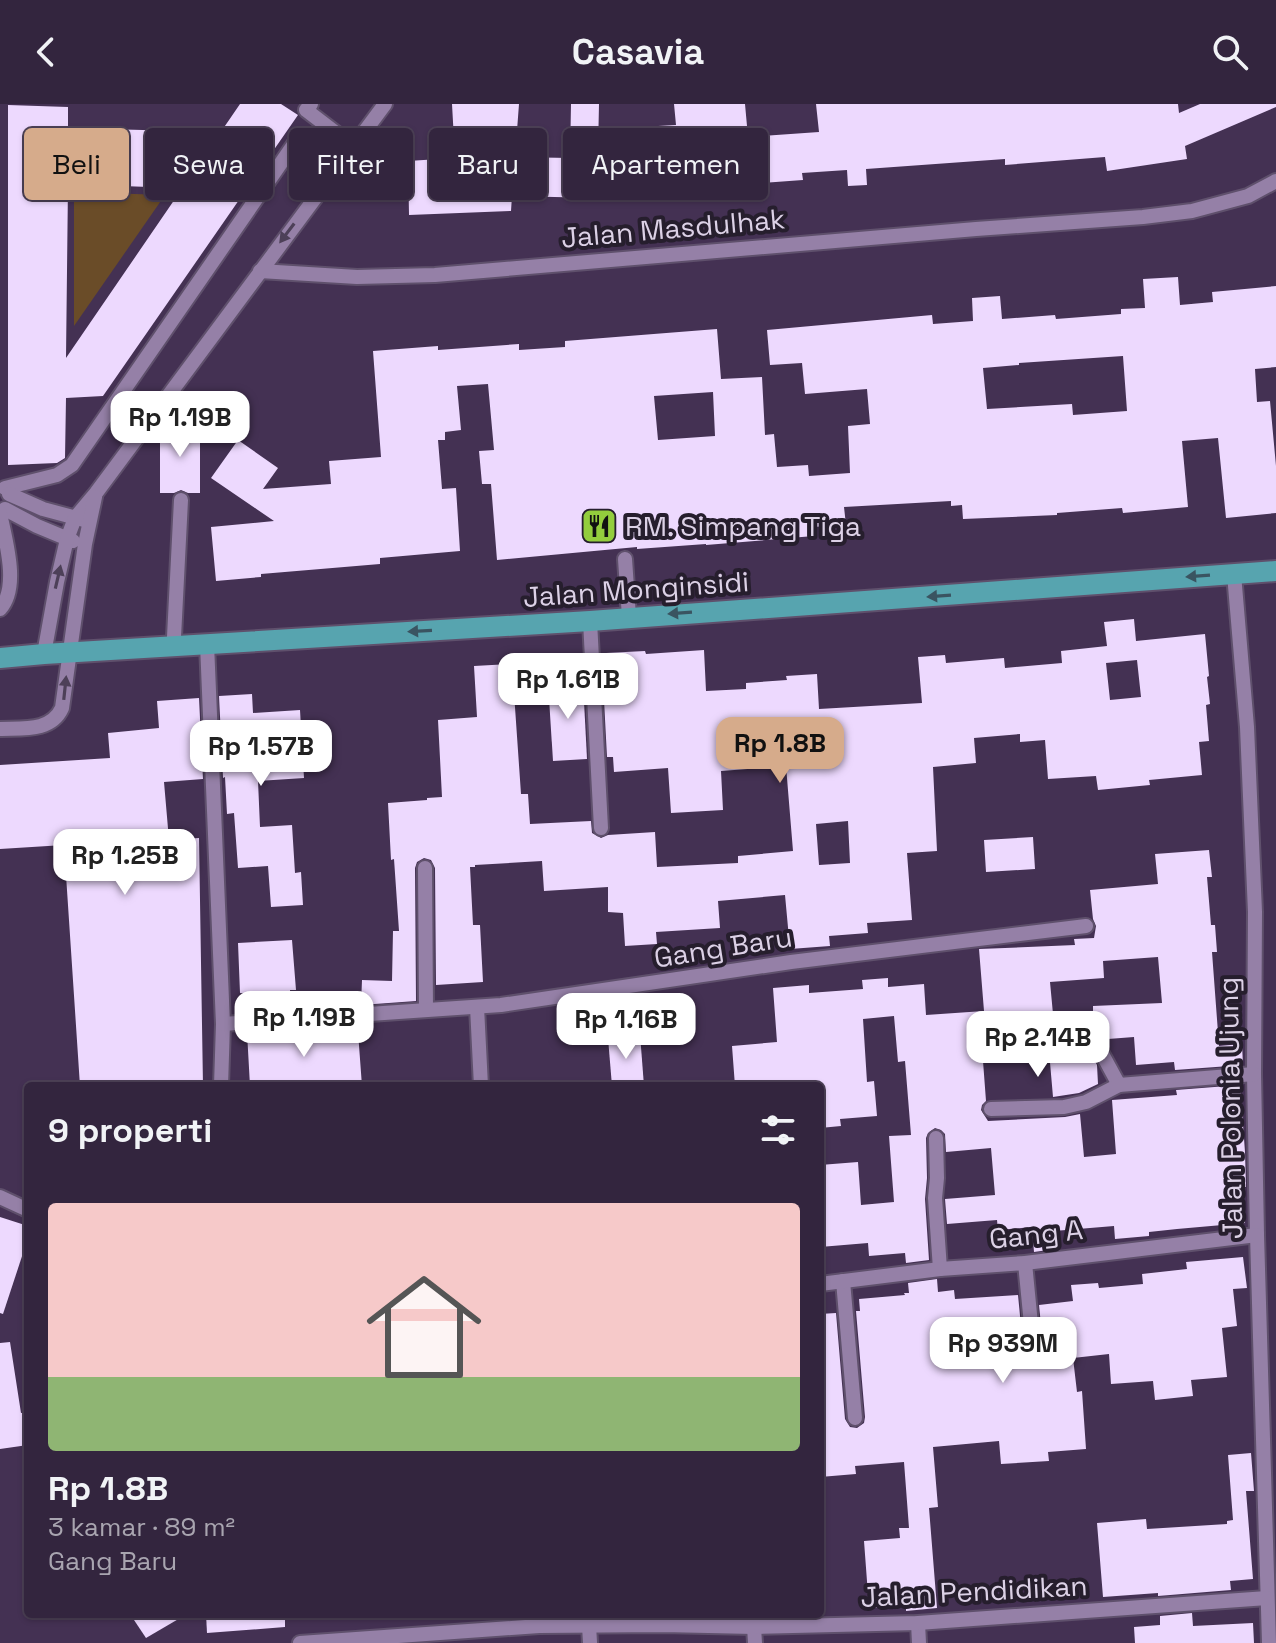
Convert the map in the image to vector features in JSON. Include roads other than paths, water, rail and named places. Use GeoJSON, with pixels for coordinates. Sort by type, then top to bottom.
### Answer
{"type":"FeatureCollection","features":[{"type":"Feature","properties":{"kind":"main road","name":"Jalan Monginsidi"},"geometry":{"type":"LineString","coordinates":[[0,658],[590,621],[1276,571]]}},
{"type":"Feature","properties":{"kind":"street"},"geometry":{"type":"LineString","coordinates":[[311,104],[306,110],[330,128]]}},
{"type":"Feature","properties":{"kind":"street"},"geometry":{"type":"LineString","coordinates":[[367,128],[385,104]]}},
{"type":"Feature","properties":{"kind":"street"},"geometry":{"type":"LineString","coordinates":[[5,489],[57,475],[72,465],[289,151]]}},
{"type":"Feature","properties":{"kind":"street","name":"Jalan Masdulhak"},"geometry":{"type":"LineString","coordinates":[[260,271],[357,277],[435,275],[1143,217],[1192,211],[1248,196],[1276,181]]}},
{"type":"Feature","properties":{"kind":"street"},"geometry":{"type":"LineString","coordinates":[[44,654],[67,539],[96,493],[313,200]]}},
{"type":"Feature","properties":{"kind":"street"},"geometry":{"type":"LineString","coordinates":[[0,609],[8,597],[9,582],[2,511],[9,502],[5,489]]}},
{"type":"Feature","properties":{"kind":"street"},"geometry":{"type":"LineString","coordinates":[[5,489],[43,509],[82,519]]}},
{"type":"Feature","properties":{"kind":"street"},"geometry":{"type":"LineString","coordinates":[[175,647],[181,500]]}},
{"type":"Feature","properties":{"kind":"street"},"geometry":{"type":"LineString","coordinates":[[2,511],[85,544]]}},
{"type":"Feature","properties":{"kind":"street"},"geometry":{"type":"LineString","coordinates":[[0,729],[40,726],[58,717],[64,698],[85,544],[82,519]]}},
{"type":"Feature","properties":{"kind":"street"},"geometry":{"type":"LineString","coordinates":[[625,559],[629,617]]}},
{"type":"Feature","properties":{"kind":"street","name":"Jalan Polonia Ujung"},"geometry":{"type":"LineString","coordinates":[[1234,574],[1247,727],[1255,912],[1257,1235],[1269,1643]]}},
{"type":"Feature","properties":{"kind":"street"},"geometry":{"type":"LineString","coordinates":[[590,621],[601,828]]}},
{"type":"Feature","properties":{"kind":"street"},"geometry":{"type":"LineString","coordinates":[[207,644],[223,1024],[221,1082]]}},
{"type":"Feature","properties":{"kind":"street"},"geometry":{"type":"LineString","coordinates":[[425,868],[426,1010]]}},
{"type":"Feature","properties":{"kind":"street","name":"Gang Baru"},"geometry":{"type":"LineString","coordinates":[[223,1024],[477,1007],[595,993],[791,962],[1086,926]]}},
{"type":"Feature","properties":{"kind":"street"},"geometry":{"type":"LineString","coordinates":[[477,1007],[481,1082]]}},
{"type":"Feature","properties":{"kind":"street"},"geometry":{"type":"LineString","coordinates":[[1100,1050],[1119,1085]]}},
{"type":"Feature","properties":{"kind":"street"},"geometry":{"type":"LineString","coordinates":[[991,1109],[1075,1105],[1095,1099],[1119,1085],[1254,1074]]}},
{"type":"Feature","properties":{"kind":"street"},"geometry":{"type":"LineString","coordinates":[[936,1138],[935,1198],[940,1269]]}},
{"type":"Feature","properties":{"kind":"street"},"geometry":{"type":"LineString","coordinates":[[0,1197],[24,1208]]}},
{"type":"Feature","properties":{"kind":"street","name":"Gang A"},"geometry":{"type":"LineString","coordinates":[[824,1283],[1257,1235]]}},
{"type":"Feature","properties":{"kind":"street"},"geometry":{"type":"LineString","coordinates":[[1025,1263],[1034,1355]]}},
{"type":"Feature","properties":{"kind":"street"},"geometry":{"type":"LineString","coordinates":[[843,1281],[855,1418]]}},
{"type":"Feature","properties":{"kind":"street","name":"Jalan Pendidikan"},"geometry":{"type":"LineString","coordinates":[[300,1643],[663,1620],[754,1627],[918,1623],[1267,1598]]}},
{"type":"Feature","properties":{"kind":"street"},"geometry":{"type":"LineString","coordinates":[[918,1623],[919,1643]]}},
{"type":"Feature","properties":{"kind":"street"},"geometry":{"type":"LineString","coordinates":[[589,1625],[590,1643]]}},
{"type":"Feature","properties":{"kind":"street"},"geometry":{"type":"LineString","coordinates":[[754,1627],[755,1643]]}},
{"type":"Feature","properties":{"kind":"place","name":"RM. Simpang Tiga"},"geometry":{"type":"Point","coordinates":[599,526]}}]}
